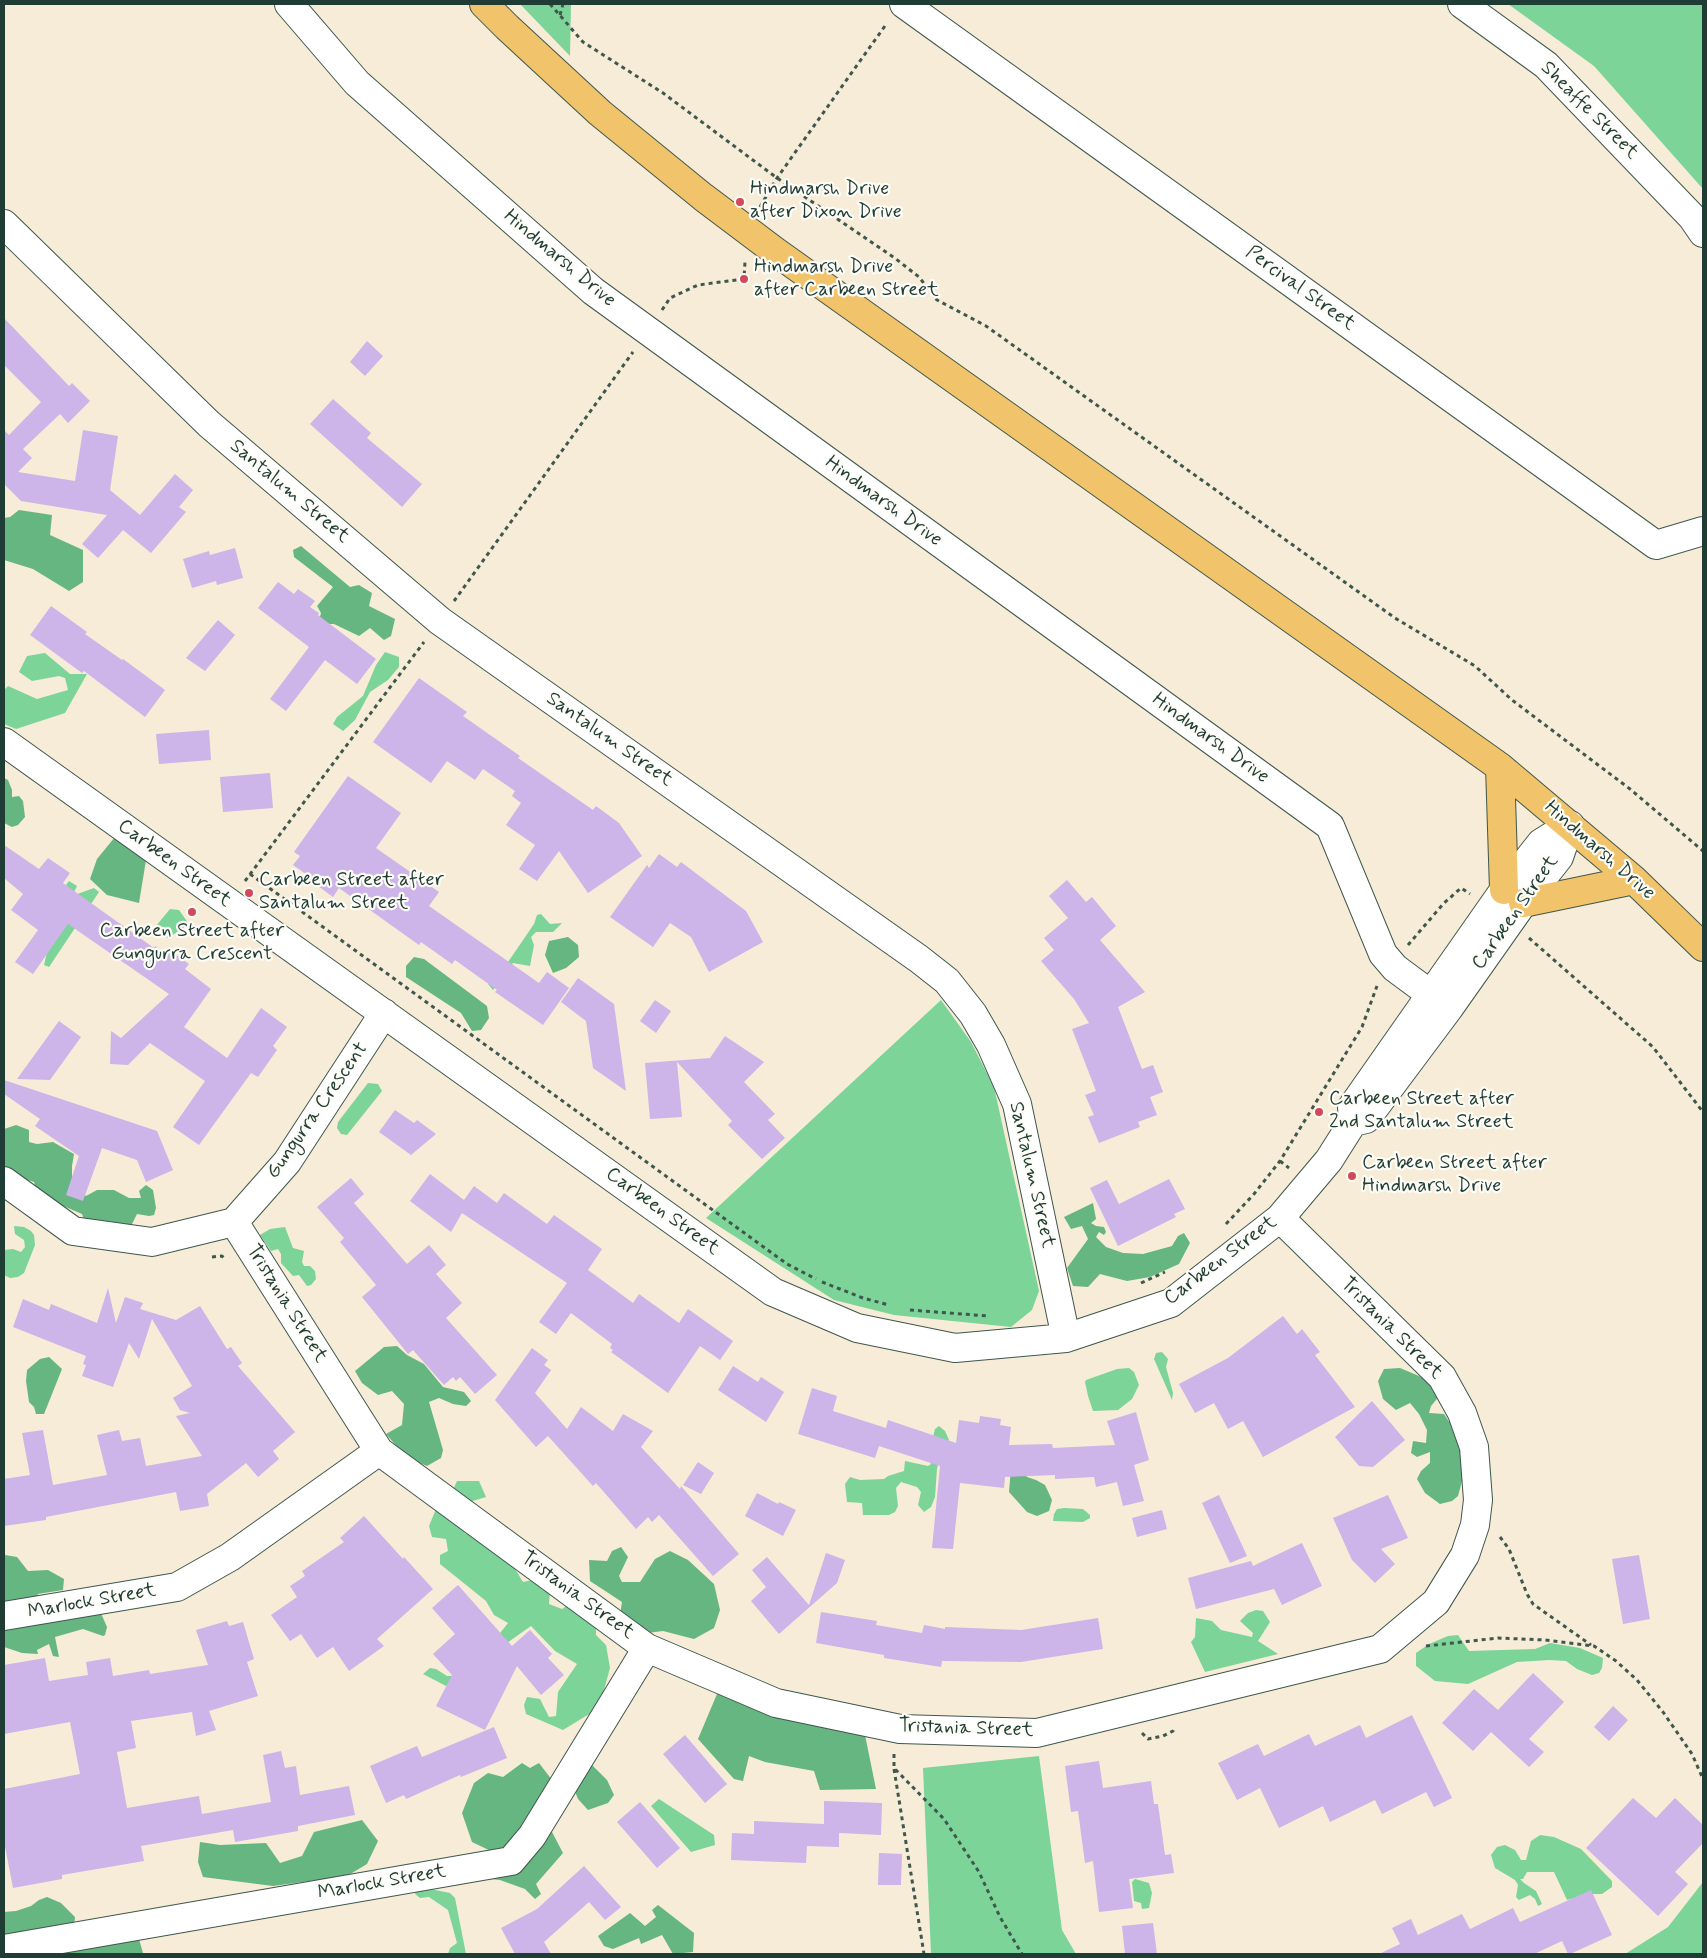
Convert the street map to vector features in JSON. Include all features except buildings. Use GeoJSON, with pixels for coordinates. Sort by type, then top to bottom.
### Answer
{"type":"FeatureCollection","features":[{"type":"Feature","properties":{"kind":"main road","name":"Hindmarsh Drive"},"geometry":{"type":"LineString","coordinates":[[484,4],[600,113],[747,230],[1500,767],[1634,880],[1703,947]]}},
{"type":"Feature","properties":{"kind":"main road"},"geometry":{"type":"LineString","coordinates":[[1500,767],[1513,896],[1634,880]]}},
{"type":"Feature","properties":{"kind":"main road","name":"Hindmarsh Drive"},"geometry":{"type":"LineString","coordinates":[[1682,926],[1703,954]]}},
{"type":"Feature","properties":{"kind":"street","name":"Hindmarsh Drive"},"geometry":{"type":"LineString","coordinates":[[289,4],[357,83],[593,291],[1330,826],[1383,954],[1392,964],[1439,1002]]}},
{"type":"Feature","properties":{"kind":"street","name":"Sheaffe Street"},"geometry":{"type":"LineString","coordinates":[[1462,4],[1546,65],[1692,217],[1703,232]]}},
{"type":"Feature","properties":{"kind":"street","name":"Percival Street"},"geometry":{"type":"LineString","coordinates":[[908,10],[1656,545],[1703,531]]}},
{"type":"Feature","properties":{"kind":"street","name":"Santalum Street"},"geometry":{"type":"LineString","coordinates":[[4,224],[209,424],[440,620],[919,959],[947,981],[973,1014],[992,1045],[1018,1104],[1066,1338]]}},
{"type":"Feature","properties":{"kind":"street","name":"Carbeen Street"},"geometry":{"type":"LineString","coordinates":[[4,742],[772,1292],[857,1328],[955,1348],[1066,1338],[1171,1303],[1280,1218],[1329,1160],[1353,1122],[1366,1119],[1439,1002],[1513,896],[1558,858],[1570,825]]}},
{"type":"Feature","properties":{"kind":"street","name":"Gungurra Crescent"},"geometry":{"type":"LineString","coordinates":[[234,1222],[287,1162],[384,1013]]}},
{"type":"Feature","properties":{"kind":"street"},"geometry":{"type":"LineString","coordinates":[[4,1181],[73,1231],[152,1242],[234,1222]]}},
{"type":"Feature","properties":{"kind":"street","name":"Tristania Street"},"geometry":{"type":"LineString","coordinates":[[234,1222],[379,1451],[647,1648],[776,1703],[900,1729],[1037,1733],[1380,1650],[1436,1602],[1465,1555],[1475,1525],[1478,1500],[1474,1447],[1462,1413],[1442,1377],[1280,1218]]}},
{"type":"Feature","properties":{"kind":"street","name":"Marlock Street"},"geometry":{"type":"LineString","coordinates":[[4,1616],[177,1587],[230,1557],[379,1451]]}},
{"type":"Feature","properties":{"kind":"street","name":"Marlock Street"},"geometry":{"type":"LineString","coordinates":[[4,1949],[511,1861],[532,1836],[647,1648]]}},
{"type":"Feature","properties":{"kind":"path"},"geometry":{"type":"LineString","coordinates":[[550,4],[583,42],[663,94],[776,178],[896,259],[919,277],[937,300],[986,326],[1395,618],[1475,666],[1512,700],[1630,790],[1703,851]]}},
{"type":"Feature","properties":{"kind":"path"},"geometry":{"type":"LineString","coordinates":[[560,16],[563,4]]}},
{"type":"Feature","properties":{"kind":"path"},"geometry":{"type":"LineString","coordinates":[[230,904],[250,874],[440,620],[648,332],[670,298],[698,285],[744,279],[747,230],[776,178],[908,10]]}},
{"type":"Feature","properties":{"kind":"path"},"geometry":{"type":"LineString","coordinates":[[250,874],[787,1264],[816,1279],[863,1298],[895,1307]]}},
{"type":"Feature","properties":{"kind":"path"},"geometry":{"type":"LineString","coordinates":[[1222,1228],[1254,1194],[1280,1161],[1362,1027],[1380,978],[1444,903],[1461,888]]}},
{"type":"Feature","properties":{"kind":"path"},"geometry":{"type":"LineString","coordinates":[[1527,936],[1653,1047],[1703,1112]]}},
{"type":"Feature","properties":{"kind":"path"},"geometry":{"type":"LineString","coordinates":[[1280,1161],[1311,1183]]}},
{"type":"Feature","properties":{"kind":"path"},"geometry":{"type":"LineString","coordinates":[[1140,1283],[1166,1272]]}},
{"type":"Feature","properties":{"kind":"path"},"geometry":{"type":"LineString","coordinates":[[903,1309],[989,1316]]}},
{"type":"Feature","properties":{"kind":"path"},"geometry":{"type":"LineString","coordinates":[[1495,1534],[1500,1537],[1509,1549],[1533,1604],[1571,1632],[1616,1661],[1637,1680],[1692,1754],[1703,1779]]}},
{"type":"Feature","properties":{"kind":"path"},"geometry":{"type":"LineString","coordinates":[[1422,1647],[1498,1638],[1545,1640],[1594,1646]]}},
{"type":"Feature","properties":{"kind":"path"},"geometry":{"type":"LineString","coordinates":[[1137,1729],[1148,1739],[1163,1736],[1173,1731],[1175,1725]]}},
{"type":"Feature","properties":{"kind":"path"},"geometry":{"type":"LineString","coordinates":[[900,1729],[894,1747],[894,1768],[924,1954]]}},
{"type":"Feature","properties":{"kind":"path"},"geometry":{"type":"LineString","coordinates":[[894,1768],[944,1819],[979,1872],[1000,1917],[1022,1954]]}},
{"type":"Feature","properties":{"kind":"green space"},"geometry":{"type":"Polygon","coordinates":[[[520,4],[571,4],[570,56],[520,4]]]}},
{"type":"Feature","properties":{"kind":"green space"},"geometry":{"type":"Polygon","coordinates":[[[1508,4],[1703,4],[1703,189],[1594,66],[1508,4]]]}},
{"type":"Feature","properties":{"kind":"green space"},"geometry":{"type":"Polygon","coordinates":[[[19,510],[52,515],[50,535],[83,550],[83,582],[69,591],[33,569],[4,560],[4,518],[10,517],[19,510]]]}},
{"type":"Feature","properties":{"kind":"green space"},"geometry":{"type":"Polygon","coordinates":[[[301,546],[350,587],[359,585],[372,593],[369,606],[395,619],[391,636],[384,640],[370,628],[359,636],[334,624],[324,624],[319,621],[321,613],[317,606],[333,587],[294,557],[293,550],[301,546]]]}},
{"type":"Feature","properties":{"kind":"green space"},"geometry":{"type":"Polygon","coordinates":[[[385,652],[399,657],[399,667],[388,680],[370,692],[355,720],[343,731],[333,724],[337,717],[363,696],[376,665],[385,652]]]}},
{"type":"Feature","properties":{"kind":"green space"},"geometry":{"type":"Polygon","coordinates":[[[45,653],[70,674],[87,674],[65,713],[16,729],[4,724],[4,690],[8,686],[37,699],[68,690],[65,678],[59,676],[32,681],[19,672],[27,656],[45,653]]]}},
{"type":"Feature","properties":{"kind":"green space"},"geometry":{"type":"Polygon","coordinates":[[[4,778],[8,780],[12,790],[12,797],[19,796],[23,801],[25,817],[18,825],[12,827],[4,823],[4,778]]]}},
{"type":"Feature","properties":{"kind":"green space"},"geometry":{"type":"Polygon","coordinates":[[[115,837],[146,860],[139,903],[107,895],[90,879],[97,859],[115,837]]]}},
{"type":"Feature","properties":{"kind":"green space"},"geometry":{"type":"Polygon","coordinates":[[[69,881],[77,886],[72,896],[94,888],[99,892],[49,967],[44,965],[47,952],[67,889],[66,885],[69,881]]]}},
{"type":"Feature","properties":{"kind":"green space"},"geometry":{"type":"Polygon","coordinates":[[[170,909],[179,910],[189,924],[168,938],[161,935],[156,926],[170,909]]]}},
{"type":"Feature","properties":{"kind":"green space"},"geometry":{"type":"Polygon","coordinates":[[[541,914],[550,924],[562,923],[553,932],[536,932],[531,937],[534,945],[530,966],[513,963],[493,990],[488,984],[494,975],[508,962],[534,924],[537,915],[541,914]]]}},
{"type":"Feature","properties":{"kind":"green space"},"geometry":{"type":"Polygon","coordinates":[[[568,937],[578,945],[579,957],[566,968],[553,973],[545,955],[549,941],[568,937]]]}},
{"type":"Feature","properties":{"kind":"green space"},"geometry":{"type":"Polygon","coordinates":[[[414,957],[424,959],[487,1006],[489,1018],[481,1030],[472,1031],[461,1013],[406,977],[406,966],[414,957]]]}},
{"type":"Feature","properties":{"kind":"green space"},"geometry":{"type":"Polygon","coordinates":[[[941,1000],[971,1042],[994,1087],[1039,1291],[1032,1310],[1011,1327],[894,1315],[834,1300],[706,1218],[941,1000]]]}},
{"type":"Feature","properties":{"kind":"green space"},"geometry":{"type":"Polygon","coordinates":[[[368,1083],[378,1084],[382,1091],[347,1135],[341,1134],[337,1128],[338,1122],[368,1083]]]}},
{"type":"Feature","properties":{"kind":"green space"},"geometry":{"type":"Polygon","coordinates":[[[16,1125],[29,1130],[29,1142],[37,1144],[53,1142],[74,1154],[72,1179],[75,1188],[86,1196],[97,1190],[114,1190],[129,1198],[141,1198],[139,1191],[146,1185],[153,1190],[156,1208],[154,1215],[137,1214],[126,1236],[87,1228],[82,1214],[38,1195],[34,1182],[4,1172],[4,1129],[16,1125]]]}},
{"type":"Feature","properties":{"kind":"green space"},"geometry":{"type":"Polygon","coordinates":[[[1093,1203],[1096,1219],[1091,1223],[1104,1227],[1106,1232],[1104,1235],[1099,1232],[1096,1237],[1106,1247],[1123,1253],[1143,1254],[1172,1246],[1178,1236],[1184,1233],[1190,1243],[1179,1264],[1150,1277],[1127,1281],[1100,1274],[1088,1287],[1073,1286],[1067,1268],[1088,1239],[1082,1226],[1071,1229],[1064,1217],[1093,1203]]]}},
{"type":"Feature","properties":{"kind":"green space"},"geometry":{"type":"Polygon","coordinates":[[[14,1226],[24,1227],[31,1231],[34,1235],[35,1245],[24,1273],[18,1277],[10,1278],[4,1275],[4,1250],[13,1249],[21,1252],[25,1247],[24,1240],[15,1234],[14,1226]]]}},
{"type":"Feature","properties":{"kind":"green space"},"geometry":{"type":"Polygon","coordinates":[[[285,1227],[293,1248],[304,1251],[302,1262],[304,1266],[310,1266],[315,1271],[316,1279],[311,1285],[307,1286],[299,1275],[293,1276],[281,1263],[281,1254],[278,1249],[271,1251],[260,1235],[270,1229],[285,1227]]]}},
{"type":"Feature","properties":{"kind":"green space"},"geometry":{"type":"Polygon","coordinates":[[[397,1346],[407,1355],[424,1364],[443,1387],[464,1392],[471,1401],[466,1406],[453,1404],[439,1398],[429,1402],[443,1450],[441,1458],[427,1466],[407,1458],[386,1434],[402,1425],[404,1404],[392,1391],[378,1395],[362,1383],[355,1371],[384,1347],[397,1346]]]}},
{"type":"Feature","properties":{"kind":"green space"},"geometry":{"type":"Polygon","coordinates":[[[1162,1352],[1168,1359],[1166,1367],[1173,1393],[1172,1400],[1154,1359],[1156,1353],[1162,1352]]]}},
{"type":"Feature","properties":{"kind":"green space"},"geometry":{"type":"Polygon","coordinates":[[[49,1357],[62,1369],[44,1414],[36,1414],[34,1407],[29,1402],[26,1381],[27,1370],[40,1359],[49,1357]]]}},
{"type":"Feature","properties":{"kind":"green space"},"geometry":{"type":"Polygon","coordinates":[[[1129,1368],[1134,1372],[1139,1385],[1132,1399],[1118,1410],[1093,1411],[1088,1396],[1086,1380],[1117,1369],[1129,1368]]]}},
{"type":"Feature","properties":{"kind":"green space"},"geometry":{"type":"Polygon","coordinates":[[[1400,1368],[1419,1376],[1435,1386],[1441,1394],[1431,1406],[1429,1413],[1444,1414],[1454,1429],[1461,1446],[1462,1481],[1458,1496],[1452,1501],[1440,1504],[1425,1493],[1417,1479],[1421,1471],[1430,1463],[1430,1452],[1417,1457],[1411,1453],[1413,1441],[1426,1443],[1427,1430],[1419,1414],[1410,1403],[1396,1410],[1383,1399],[1378,1381],[1384,1369],[1400,1368]]]}},
{"type":"Feature","properties":{"kind":"green space"},"geometry":{"type":"Polygon","coordinates":[[[939,1426],[945,1431],[949,1440],[948,1446],[941,1452],[937,1469],[935,1497],[931,1507],[924,1512],[918,1505],[921,1492],[917,1487],[901,1482],[896,1488],[898,1506],[895,1512],[889,1515],[863,1515],[862,1503],[847,1502],[845,1484],[850,1477],[860,1480],[884,1479],[904,1471],[905,1461],[928,1466],[931,1464],[928,1456],[935,1429],[939,1426]]]}},
{"type":"Feature","properties":{"kind":"green space"},"geometry":{"type":"Polygon","coordinates":[[[1011,1468],[1022,1471],[1027,1477],[1045,1485],[1052,1500],[1049,1511],[1037,1516],[1027,1512],[1009,1492],[1011,1468]]]}},
{"type":"Feature","properties":{"kind":"green space"},"geometry":{"type":"Polygon","coordinates":[[[457,1481],[479,1481],[486,1497],[459,1505],[469,1527],[464,1533],[494,1543],[517,1560],[515,1569],[523,1582],[537,1579],[550,1590],[549,1604],[562,1609],[568,1605],[596,1618],[596,1635],[606,1645],[610,1668],[599,1708],[563,1730],[526,1714],[524,1705],[527,1697],[540,1699],[549,1717],[556,1716],[558,1692],[577,1664],[555,1651],[531,1626],[446,1686],[423,1674],[430,1668],[436,1669],[447,1676],[455,1676],[478,1661],[508,1623],[494,1615],[486,1601],[440,1564],[440,1555],[448,1551],[446,1539],[432,1537],[429,1526],[436,1509],[444,1510],[457,1481]]]}},
{"type":"Feature","properties":{"kind":"green space"},"geometry":{"type":"Polygon","coordinates":[[[1057,1509],[1083,1509],[1090,1515],[1090,1518],[1083,1522],[1053,1521],[1057,1509]]]}},
{"type":"Feature","properties":{"kind":"green space"},"geometry":{"type":"Polygon","coordinates":[[[621,1547],[628,1557],[619,1576],[622,1582],[640,1582],[655,1559],[670,1551],[688,1560],[714,1584],[720,1610],[714,1628],[694,1639],[663,1631],[639,1634],[619,1621],[622,1602],[590,1581],[589,1560],[607,1561],[612,1551],[621,1547]]]}},
{"type":"Feature","properties":{"kind":"green space"},"geometry":{"type":"Polygon","coordinates":[[[5,1555],[17,1557],[28,1571],[48,1570],[64,1579],[63,1590],[38,1594],[34,1606],[100,1611],[107,1627],[105,1635],[83,1629],[55,1637],[59,1657],[53,1656],[49,1644],[37,1650],[38,1654],[22,1653],[4,1647],[5,1555]]]}},
{"type":"Feature","properties":{"kind":"green space"},"geometry":{"type":"Polygon","coordinates":[[[1256,1610],[1263,1611],[1270,1622],[1258,1641],[1278,1654],[1205,1672],[1191,1642],[1195,1637],[1196,1618],[1212,1621],[1221,1630],[1252,1637],[1253,1633],[1240,1621],[1248,1613],[1256,1610]]]}},
{"type":"Feature","properties":{"kind":"green space"},"geometry":{"type":"Polygon","coordinates":[[[1458,1635],[1469,1651],[1535,1649],[1550,1643],[1580,1648],[1603,1658],[1602,1668],[1599,1673],[1592,1675],[1577,1669],[1566,1661],[1517,1662],[1468,1684],[1435,1681],[1416,1666],[1416,1653],[1429,1644],[1448,1636],[1458,1635]]]}},
{"type":"Feature","properties":{"kind":"green space"},"geometry":{"type":"Polygon","coordinates":[[[717,1694],[737,1695],[865,1735],[876,1789],[820,1790],[814,1771],[765,1762],[749,1756],[743,1781],[734,1779],[698,1739],[717,1694]]]}},
{"type":"Feature","properties":{"kind":"green space"},"geometry":{"type":"Polygon","coordinates":[[[1039,1756],[1062,1930],[1076,1954],[931,1954],[923,1768],[1039,1756]]]}},
{"type":"Feature","properties":{"kind":"green space"},"geometry":{"type":"Polygon","coordinates":[[[522,1763],[530,1768],[539,1763],[552,1780],[590,1763],[607,1780],[614,1795],[608,1803],[588,1810],[578,1799],[574,1789],[533,1831],[552,1832],[563,1853],[536,1884],[541,1894],[535,1899],[525,1889],[500,1880],[480,1878],[497,1854],[472,1842],[462,1813],[474,1783],[488,1773],[503,1777],[522,1763]]]}},
{"type":"Feature","properties":{"kind":"green space"},"geometry":{"type":"Polygon","coordinates":[[[659,1799],[714,1835],[715,1845],[691,1852],[651,1806],[659,1799]]]}},
{"type":"Feature","properties":{"kind":"green space"},"geometry":{"type":"Polygon","coordinates":[[[362,1820],[378,1841],[367,1864],[347,1876],[273,1886],[203,1877],[198,1862],[200,1842],[220,1845],[266,1843],[280,1863],[302,1856],[314,1832],[362,1820]]]}},
{"type":"Feature","properties":{"kind":"green space"},"geometry":{"type":"Polygon","coordinates":[[[1540,1835],[1554,1837],[1581,1849],[1612,1881],[1612,1887],[1602,1894],[1590,1894],[1567,1900],[1554,1872],[1527,1872],[1523,1879],[1520,1879],[1536,1891],[1542,1904],[1538,1906],[1535,1899],[1530,1895],[1519,1900],[1516,1897],[1518,1885],[1515,1880],[1495,1868],[1491,1855],[1497,1847],[1505,1845],[1515,1850],[1521,1860],[1526,1860],[1531,1841],[1540,1835]]]}},
{"type":"Feature","properties":{"kind":"green space"},"geometry":{"type":"Polygon","coordinates":[[[1135,1879],[1149,1883],[1152,1893],[1149,1908],[1142,1909],[1141,1903],[1134,1901],[1132,1882],[1135,1879]]]}},
{"type":"Feature","properties":{"kind":"green space"},"geometry":{"type":"Polygon","coordinates":[[[1703,1882],[1703,1954],[1625,1954],[1668,1927],[1703,1882]]]}},
{"type":"Feature","properties":{"kind":"green space"},"geometry":{"type":"Polygon","coordinates":[[[420,1887],[450,1893],[455,1898],[466,1954],[448,1954],[450,1948],[457,1943],[448,1910],[429,1897],[420,1898],[415,1894],[416,1890],[420,1887]]]}},
{"type":"Feature","properties":{"kind":"green space"},"geometry":{"type":"Polygon","coordinates":[[[47,1897],[61,1903],[75,1917],[73,1938],[4,1950],[4,1912],[16,1911],[31,1906],[47,1897]]]}},
{"type":"Feature","properties":{"kind":"green space"},"geometry":{"type":"Polygon","coordinates":[[[658,1905],[694,1933],[693,1952],[673,1954],[662,1935],[641,1944],[639,1938],[613,1949],[604,1946],[598,1936],[630,1913],[645,1926],[656,1917],[652,1910],[658,1905]]]}},
{"type":"Feature","properties":{"kind":"green space"},"geometry":{"type":"Polygon","coordinates":[[[139,1939],[142,1954],[37,1954],[139,1939]]]}},
{"type":"Feature","properties":{"kind":"place","name":"Hindmarsh Drive after Dixon Drive"},"geometry":{"type":"Point","coordinates":[740,202]}},
{"type":"Feature","properties":{"kind":"place","name":"Hindmarsh Drive after Carbeen Street"},"geometry":{"type":"Point","coordinates":[744,279]}},
{"type":"Feature","properties":{"kind":"place","name":"Carbeen Street after Santalum Street"},"geometry":{"type":"Point","coordinates":[249,893]}},
{"type":"Feature","properties":{"kind":"place","name":"Carbeen Street after Gungurra Crescent"},"geometry":{"type":"Point","coordinates":[192,912]}},
{"type":"Feature","properties":{"kind":"place","name":"Carbeen Street after 2nd Santalum Street"},"geometry":{"type":"Point","coordinates":[1319,1112]}},
{"type":"Feature","properties":{"kind":"place","name":"Carbeen Street after Hindmarsh Drive"},"geometry":{"type":"Point","coordinates":[1352,1176]}}]}
